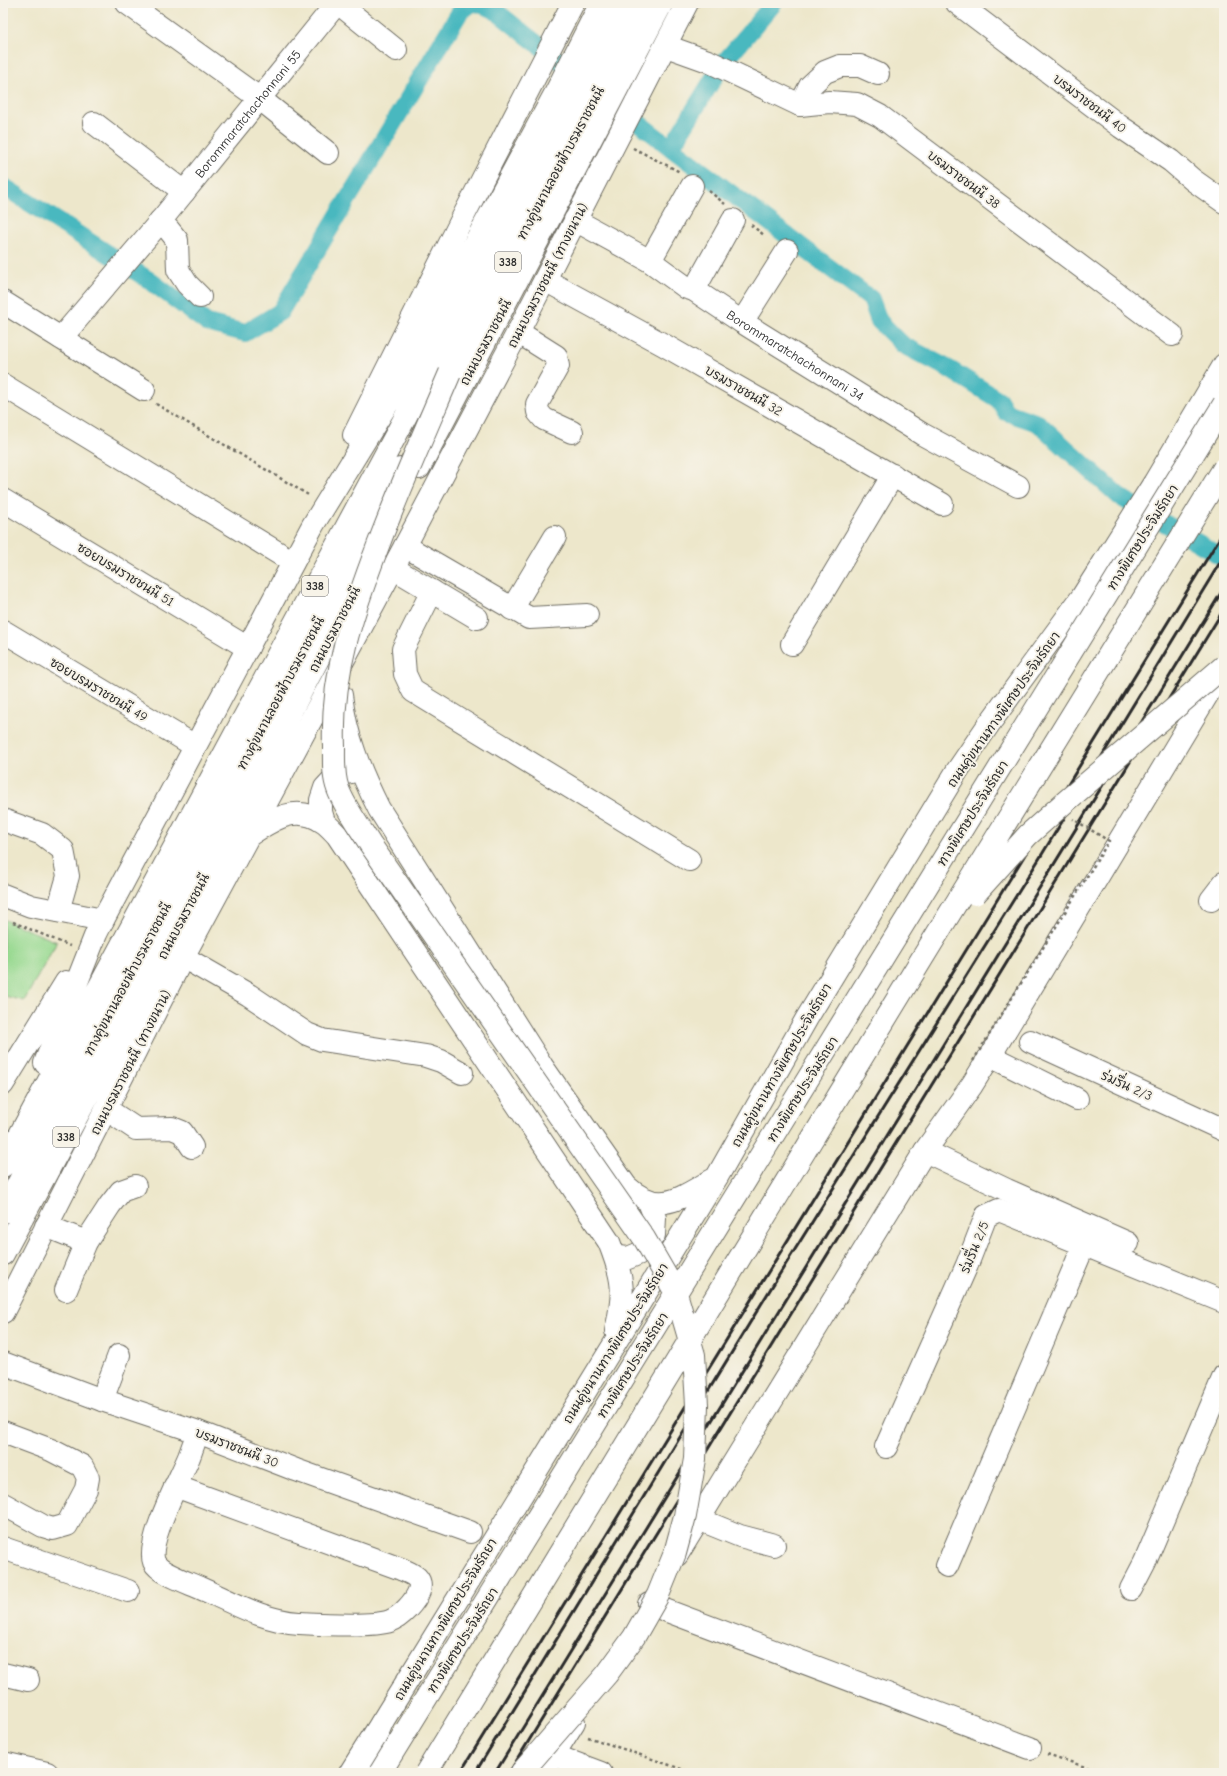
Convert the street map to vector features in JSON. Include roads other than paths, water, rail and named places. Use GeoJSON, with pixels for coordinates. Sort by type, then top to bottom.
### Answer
{"type":"FeatureCollection","features":[{"type":"Feature","properties":{"kind":"main road"},"geometry":{"type":"LineString","coordinates":[[127,3],[259,98],[328,153]]}},
{"type":"Feature","properties":{"kind":"main road"},"geometry":{"type":"LineString","coordinates":[[337,3],[396,50]]}},
{"type":"Feature","properties":{"kind":"main road","name":"Borommaratchachonnani 55"},"geometry":{"type":"LineString","coordinates":[[65,334],[184,192],[337,3]]}},
{"type":"Feature","properties":{"kind":"main road","name":"338"},"geometry":{"type":"LineString","coordinates":[[313,525],[322,503],[389,364],[573,3]]}},
{"type":"Feature","properties":{"kind":"main road","name":"338"},"geometry":{"type":"LineString","coordinates":[[3,1084],[100,927],[313,525],[394,393],[555,94],[601,3]]}},
{"type":"Feature","properties":{"kind":"main road","name":"ทางคู่ขนานลอยฟ้าบรมราชชนนี"},"geometry":{"type":"LineString","coordinates":[[3,1166],[397,433],[622,3]]}},
{"type":"Feature","properties":{"kind":"main road","name":"ทางคู่ขนานลอยฟ้าบรมราชชนนี"},"geometry":{"type":"LineString","coordinates":[[3,1212],[450,373],[643,3]]}},
{"type":"Feature","properties":{"kind":"main road","name":"ถนนบรมราชชนนี"},"geometry":{"type":"LineString","coordinates":[[3,1254],[128,1021],[597,127],[614,98],[662,3]]}},
{"type":"Feature","properties":{"kind":"main road","name":"ถนนบรมราชชนนี (ทางขนาน)"},"geometry":{"type":"LineString","coordinates":[[405,546],[518,332],[687,3]]}},
{"type":"Feature","properties":{"kind":"main road"},"geometry":{"type":"LineString","coordinates":[[698,3],[666,46],[708,61],[800,105],[810,86],[825,72],[840,66],[860,66],[878,74]]}},
{"type":"Feature","properties":{"kind":"main road","name":"บรมราชชนนี 40"},"geometry":{"type":"LineString","coordinates":[[956,3],[1121,126],[1171,161],[1193,180],[1224,202]]}},
{"type":"Feature","properties":{"kind":"main road","name":"บรมราชชนนี 38"},"geometry":{"type":"LineString","coordinates":[[800,105],[829,102],[857,104],[880,116],[1172,335]]}},
{"type":"Feature","properties":{"kind":"main road"},"geometry":{"type":"LineString","coordinates":[[94,123],[184,192]]}},
{"type":"Feature","properties":{"kind":"main road"},"geometry":{"type":"LineString","coordinates":[[650,262],[692,186]]}},
{"type":"Feature","properties":{"kind":"main road","name":"Borommaratchachonnani 34"},"geometry":{"type":"LineString","coordinates":[[575,220],[650,262],[687,288],[694,290],[742,322],[922,434],[1018,486]]}},
{"type":"Feature","properties":{"kind":"main road"},"geometry":{"type":"LineString","coordinates":[[694,290],[734,220]]}},
{"type":"Feature","properties":{"kind":"main road"},"geometry":{"type":"LineString","coordinates":[[159,222],[169,230],[177,240],[178,270],[187,284],[200,297]]}},
{"type":"Feature","properties":{"kind":"main road"},"geometry":{"type":"LineString","coordinates":[[742,322],[787,251]]}},
{"type":"Feature","properties":{"kind":"main road","name":"บรมราชชนนี 32"},"geometry":{"type":"LineString","coordinates":[[545,280],[664,345],[942,504]]}},
{"type":"Feature","properties":{"kind":"main road"},"geometry":{"type":"LineString","coordinates":[[3,302],[65,334],[148,396]]}},
{"type":"Feature","properties":{"kind":"main road"},"geometry":{"type":"LineString","coordinates":[[518,332],[556,356],[558,366],[537,404],[538,412],[544,419],[572,432]]}},
{"type":"Feature","properties":{"kind":"main road","name":"ถนนคู่ขนานทางพิเศษประจิมรัถยา"},"geometry":{"type":"LineString","coordinates":[[350,1773],[717,1177],[807,1018],[957,771],[989,724],[1057,633],[1154,484],[1224,365]]}},
{"type":"Feature","properties":{"kind":"main road"},"geometry":{"type":"LineString","coordinates":[[450,373],[392,509],[364,582],[346,635],[335,697],[333,720],[336,783],[342,799],[370,844],[644,1238],[676,1293],[694,1355],[697,1405],[695,1459],[686,1516],[675,1553],[658,1595],[634,1637],[607,1674],[521,1773]]}},
{"type":"Feature","properties":{"kind":"main road"},"geometry":{"type":"LineString","coordinates":[[3,385],[293,562]]}},
{"type":"Feature","properties":{"kind":"main road","name":"ทางพิเศษประจิมรัถยา"},"geometry":{"type":"LineString","coordinates":[[380,1773],[1224,404]]}},
{"type":"Feature","properties":{"kind":"main road"},"geometry":{"type":"LineString","coordinates":[[426,1773],[923,957],[1224,468]]}},
{"type":"Feature","properties":{"kind":"main road"},"geometry":{"type":"LineString","coordinates":[[792,644],[893,475]]}},
{"type":"Feature","properties":{"kind":"main road","name":"ซอยบรมราชชนนี 51"},"geometry":{"type":"LineString","coordinates":[[3,500],[248,648]]}},
{"type":"Feature","properties":{"kind":"main road"},"geometry":{"type":"LineString","coordinates":[[512,609],[556,537]]}},
{"type":"Feature","properties":{"kind":"main road"},"geometry":{"type":"LineString","coordinates":[[405,546],[528,618],[587,614]]}},
{"type":"Feature","properties":{"kind":"main road","name":"ถนนบรมราชชนนี"},"geometry":{"type":"LineString","coordinates":[[246,843],[405,546]]}},
{"type":"Feature","properties":{"kind":"main road"},"geometry":{"type":"LineString","coordinates":[[393,568],[477,618]]}},
{"type":"Feature","properties":{"kind":"main road"},"geometry":{"type":"LineString","coordinates":[[432,591],[403,649],[405,674],[413,691],[689,860]]}},
{"type":"Feature","properties":{"kind":"main road","name":"ซอยบรมราชชนนี 49"},"geometry":{"type":"LineString","coordinates":[[3,631],[195,746]]}},
{"type":"Feature","properties":{"kind":"main road"},"geometry":{"type":"LineString","coordinates":[[923,957],[990,875],[1028,835],[1224,667]]}},
{"type":"Feature","properties":{"kind":"main road"},"geometry":{"type":"LineString","coordinates":[[542,1773],[648,1604],[698,1520],[925,1152],[972,1085],[990,1056],[1224,667]]}},
{"type":"Feature","properties":{"kind":"main road"},"geometry":{"type":"LineString","coordinates":[[338,672],[344,719],[362,775],[379,809],[542,1066],[626,1186],[636,1196],[649,1202],[661,1204],[675,1200],[717,1177]]}},
{"type":"Feature","properties":{"kind":"main road"},"geometry":{"type":"LineString","coordinates":[[324,822],[321,812],[321,800],[325,788],[337,775],[351,772],[362,775]]}},
{"type":"Feature","properties":{"kind":"main road"},"geometry":{"type":"LineString","coordinates":[[244,800],[246,843]]}},
{"type":"Feature","properties":{"kind":"main road"},"geometry":{"type":"LineString","coordinates":[[246,843],[272,820],[289,814],[306,814],[324,822],[337,835],[609,1242],[619,1267],[623,1287],[622,1305],[613,1346]]}},
{"type":"Feature","properties":{"kind":"main road"},"geometry":{"type":"LineString","coordinates":[[3,820],[42,834],[63,850],[68,876],[58,911]]}},
{"type":"Feature","properties":{"kind":"main road","name":"ถนนบรมราชชนนี (ทางขนาน)"},"geometry":{"type":"LineString","coordinates":[[3,1312],[183,957],[246,843]]}},
{"type":"Feature","properties":{"kind":"main road"},"geometry":{"type":"LineString","coordinates":[[1212,900],[1224,883]]}},
{"type":"Feature","properties":{"kind":"main road"},"geometry":{"type":"LineString","coordinates":[[3,895],[31,906],[58,911],[100,927]]}},
{"type":"Feature","properties":{"kind":"main road","name":"338"},"geometry":{"type":"LineString","coordinates":[[3,1148],[34,1090],[100,927]]}},
{"type":"Feature","properties":{"kind":"main road"},"geometry":{"type":"LineString","coordinates":[[183,957],[249,996],[307,1034],[322,1040],[426,1056],[441,1061],[462,1073]]}},
{"type":"Feature","properties":{"kind":"main road","name":"ร่มรื่น 2/3"},"geometry":{"type":"LineString","coordinates":[[1030,1041],[1224,1130]]}},
{"type":"Feature","properties":{"kind":"main road"},"geometry":{"type":"LineString","coordinates":[[990,1056],[1077,1099]]}},
{"type":"Feature","properties":{"kind":"main road"},"geometry":{"type":"LineString","coordinates":[[106,1109],[136,1129],[172,1128],[182,1132],[192,1147]]}},
{"type":"Feature","properties":{"kind":"main road"},"geometry":{"type":"LineString","coordinates":[[925,1152],[1128,1243]]}},
{"type":"Feature","properties":{"kind":"main road"},"geometry":{"type":"LineString","coordinates":[[66,1290],[86,1242],[110,1205],[121,1192],[135,1186]]}},
{"type":"Feature","properties":{"kind":"main road"},"geometry":{"type":"LineString","coordinates":[[615,1256],[628,1258],[640,1253],[654,1235],[655,1218],[649,1202]]}},
{"type":"Feature","properties":{"kind":"main road","name":"ร่มรื่น 2/5"},"geometry":{"type":"LineString","coordinates":[[886,1447],[967,1265],[986,1216],[999,1210],[1224,1302]]}},
{"type":"Feature","properties":{"kind":"main road"},"geometry":{"type":"LineString","coordinates":[[46,1226],[86,1242]]}},
{"type":"Feature","properties":{"kind":"main road"},"geometry":{"type":"LineString","coordinates":[[947,1566],[1084,1245]]}},
{"type":"Feature","properties":{"kind":"main road"},"geometry":{"type":"LineString","coordinates":[[102,1400],[119,1355]]}},
{"type":"Feature","properties":{"kind":"main road","name":"บรมราชชนนี 30"},"geometry":{"type":"LineString","coordinates":[[3,1363],[102,1400],[198,1432],[296,1470],[470,1532]]}},
{"type":"Feature","properties":{"kind":"main road"},"geometry":{"type":"LineString","coordinates":[[1131,1589],[1145,1562],[1224,1376]]}},
{"type":"Feature","properties":{"kind":"main road"},"geometry":{"type":"LineString","coordinates":[[3,1432],[51,1450],[82,1466],[88,1478],[86,1489],[66,1525],[53,1529],[43,1526],[3,1504]]}},
{"type":"Feature","properties":{"kind":"main road"},"geometry":{"type":"LineString","coordinates":[[175,1486],[401,1569],[417,1577],[420,1582],[418,1593],[401,1614],[390,1621],[373,1624],[299,1623],[271,1618],[171,1576],[155,1564],[152,1555],[154,1541],[175,1486],[198,1432]]}},
{"type":"Feature","properties":{"kind":"main road"},"geometry":{"type":"LineString","coordinates":[[698,1520],[740,1536],[774,1545]]}},
{"type":"Feature","properties":{"kind":"main road"},"geometry":{"type":"LineString","coordinates":[[3,1548],[128,1591]]}},
{"type":"Feature","properties":{"kind":"main road"},"geometry":{"type":"LineString","coordinates":[[648,1604],[1030,1748]]}},
{"type":"Feature","properties":{"kind":"main road"},"geometry":{"type":"LineString","coordinates":[[3,1674],[28,1680]]}},
{"type":"Feature","properties":{"kind":"main road"},"geometry":{"type":"LineString","coordinates":[[361,1773],[382,1722]]}},
{"type":"Feature","properties":{"kind":"main road"},"geometry":{"type":"LineString","coordinates":[[553,1755],[601,1773]]}},
{"type":"Feature","properties":{"kind":"main road"},"geometry":{"type":"LineString","coordinates":[[3,1763],[47,1773]]}},
{"type":"Feature","properties":{"kind":"waterway"},"geometry":{"type":"LineString","coordinates":[[3,186],[149,280],[207,323],[245,333],[280,312],[460,12],[472,3]]}},
{"type":"Feature","properties":{"kind":"waterway"},"geometry":{"type":"LineString","coordinates":[[477,3],[493,9],[578,76]]}},
{"type":"Feature","properties":{"kind":"waterway"},"geometry":{"type":"LineString","coordinates":[[600,93],[671,148],[721,66],[774,3]]}},
{"type":"Feature","properties":{"kind":"waterway"},"geometry":{"type":"LineString","coordinates":[[671,148],[871,299],[879,321],[903,345],[949,369],[999,400],[1006,412],[1038,423],[1120,497],[1224,558]]}},
{"type":"Feature","properties":{"kind":"railway"},"geometry":{"type":"LineString","coordinates":[[460,1773],[1224,531]]}},
{"type":"Feature","properties":{"kind":"railway"},"geometry":{"type":"LineString","coordinates":[[475,1773],[779,1275],[1041,856],[1224,556]]}},
{"type":"Feature","properties":{"kind":"railway"},"geometry":{"type":"LineString","coordinates":[[495,1773],[1224,588]]}},
{"type":"Feature","properties":{"kind":"railway"},"geometry":{"type":"LineString","coordinates":[[509,1773],[1224,609]]}}]}
